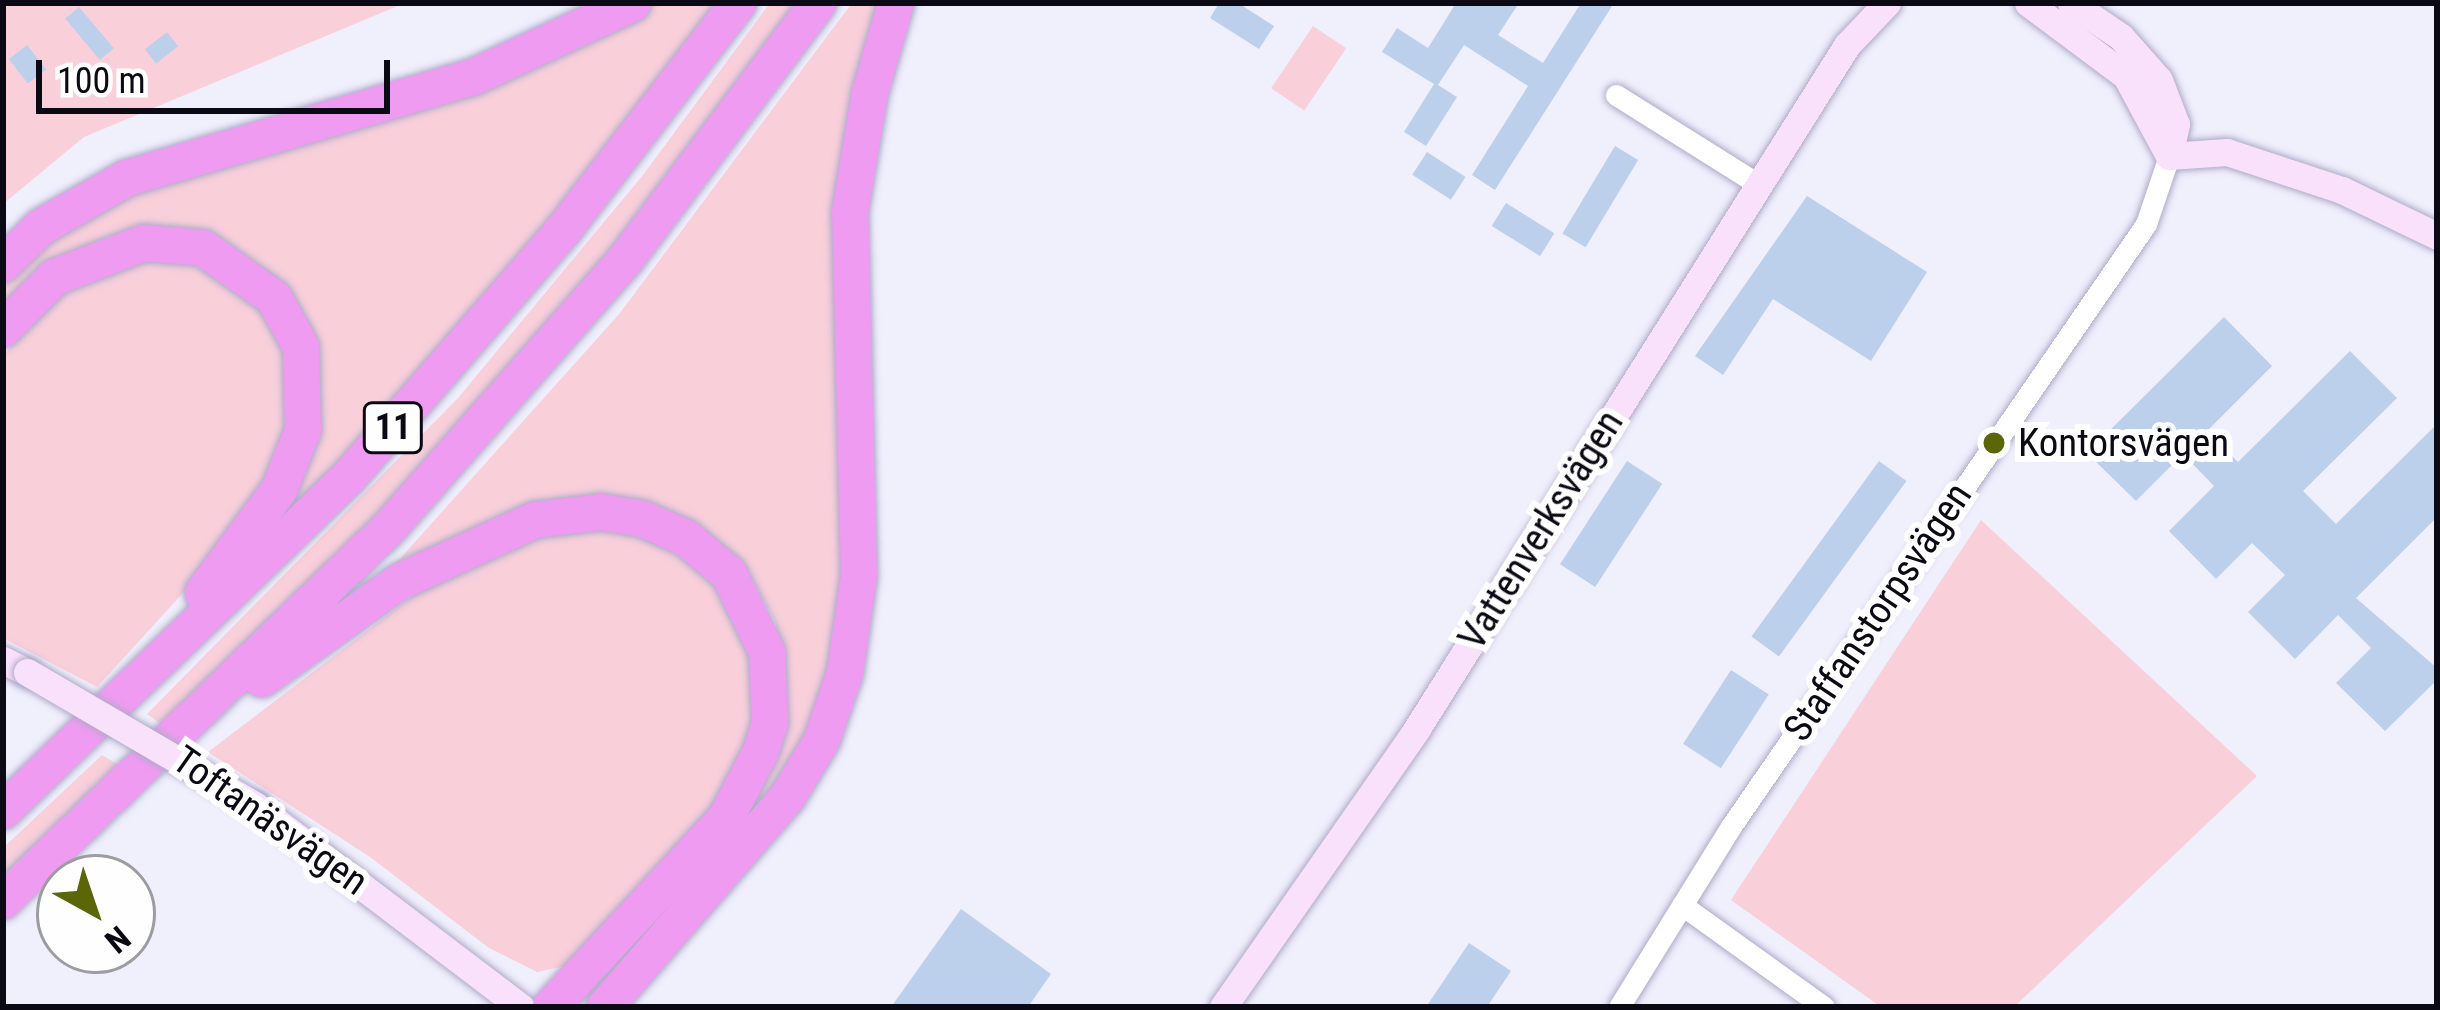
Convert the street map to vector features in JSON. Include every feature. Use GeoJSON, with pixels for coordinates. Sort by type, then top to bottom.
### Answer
{"type":"FeatureCollection","features":[{"type":"Feature","properties":{"kind":"highway"},"geometry":{"type":"LineString","coordinates":[[3,264],[41,227],[127,178],[473,77],[634,3]]}},
{"type":"Feature","properties":{"kind":"highway","name":"11"},"geometry":{"type":"LineString","coordinates":[[3,808],[348,478],[566,228],[738,3]]}},
{"type":"Feature","properties":{"kind":"highway","name":"11"},"geometry":{"type":"LineString","coordinates":[[3,901],[180,736],[389,528],[521,383],[626,259],[818,3]]}},
{"type":"Feature","properties":{"kind":"highway"},"geometry":{"type":"LineString","coordinates":[[605,1007],[787,798],[821,740],[845,673],[859,576],[850,212],[870,93],[896,3]]}},
{"type":"Feature","properties":{"kind":"highway"},"geometry":{"type":"LineString","coordinates":[[3,329],[83,260],[144,243],[203,248],[254,277],[292,322],[308,403],[293,461],[239,548],[3,808]]}},
{"type":"Feature","properties":{"kind":"highway"},"geometry":{"type":"LineString","coordinates":[[180,736],[399,582],[500,531],[601,512],[643,519],[708,553],[744,594],[767,652],[770,723],[760,753],[726,818],[551,1007]]}},
{"type":"Feature","properties":{"kind":"street","name":"Vattenverksvägen"},"geometry":{"type":"LineString","coordinates":[[1223,1007],[1416,730],[1847,45],[1865,3]]}},
{"type":"Feature","properties":{"kind":"street","name":"Vattenverksvägen"},"geometry":{"type":"LineString","coordinates":[[1847,45],[1887,3]]}},
{"type":"Feature","properties":{"kind":"street"},"geometry":{"type":"LineString","coordinates":[[2028,3],[2126,76],[2169,155]]}},
{"type":"Feature","properties":{"kind":"street"},"geometry":{"type":"LineString","coordinates":[[2071,3],[2121,37],[2159,80],[2176,124],[2169,155]]}},
{"type":"Feature","properties":{"kind":"street"},"geometry":{"type":"LineString","coordinates":[[1616,94],[1758,184]]}},
{"type":"Feature","properties":{"kind":"street"},"geometry":{"type":"LineString","coordinates":[[2169,155],[2228,152],[2342,190],[2437,236]]}},
{"type":"Feature","properties":{"kind":"street","name":"Staffanstorpsvägen"},"geometry":{"type":"LineString","coordinates":[[1619,1007],[1682,904],[2146,224],[2169,155]]}},
{"type":"Feature","properties":{"kind":"street","name":"Toftanäsvägen"},"geometry":{"type":"LineString","coordinates":[[15,666],[256,806],[520,1007]]}},
{"type":"Feature","properties":{"kind":"street"},"geometry":{"type":"LineString","coordinates":[[1682,904],[1824,1007]]}},
{"type":"Feature","properties":{"kind":"shaded area"},"geometry":{"type":"Polygon","coordinates":[[[3,3],[405,3],[84,137],[3,204],[3,3]]]}},
{"type":"Feature","properties":{"kind":"shaded area"},"geometry":{"type":"Polygon","coordinates":[[[654,3],[724,3],[613,153],[337,471],[247,559],[306,461],[274,278],[227,242],[140,231],[108,236],[52,264],[3,311],[3,283],[35,248],[117,195],[654,3]]]}},
{"type":"Feature","properties":{"kind":"shaded area"},"geometry":{"type":"Polygon","coordinates":[[[770,3],[803,3],[661,193],[473,419],[168,729],[147,714],[458,398],[643,175],[770,3]]]}},
{"type":"Feature","properties":{"kind":"shaded area"},"geometry":{"type":"Polygon","coordinates":[[[852,3],[882,3],[846,566],[827,694],[784,782],[644,949],[633,939],[736,829],[777,752],[784,664],[775,621],[753,581],[715,541],[668,510],[613,497],[380,581],[620,313],[852,3]]]}},
{"type":"Feature","properties":{"kind":"shaded area"},"geometry":{"type":"Polygon","coordinates":[[[1313,26],[1346,48],[1304,111],[1271,88],[1313,26]]]}},
{"type":"Feature","properties":{"kind":"shaded area"},"geometry":{"type":"Polygon","coordinates":[[[130,261],[185,261],[253,296],[279,336],[292,388],[279,459],[215,558],[97,687],[3,638],[3,357],[31,318],[74,282],[130,261]]]}},
{"type":"Feature","properties":{"kind":"shaded area"},"geometry":{"type":"Polygon","coordinates":[[[1981,520],[2257,776],[2014,1007],[1881,1007],[1731,900],[1981,520]]]}},
{"type":"Feature","properties":{"kind":"shaded area"},"geometry":{"type":"Polygon","coordinates":[[[590,528],[651,539],[710,576],[751,647],[752,727],[722,799],[570,965],[537,972],[489,948],[370,857],[208,752],[414,595],[533,537],[590,528]]]}},
{"type":"Feature","properties":{"kind":"shaded area"},"geometry":{"type":"Polygon","coordinates":[[[102,755],[125,769],[3,884],[3,848],[102,755]]]}},
{"type":"Feature","properties":{"kind":"building"},"geometry":{"type":"Polygon","coordinates":[[[1219,3],[1238,3],[1274,26],[1259,49],[1210,18],[1219,3]]]}},
{"type":"Feature","properties":{"kind":"building"},"geometry":{"type":"Polygon","coordinates":[[[1456,3],[1519,3],[1498,35],[1543,63],[1581,3],[1614,3],[1495,190],[1472,175],[1528,86],[1464,45],[1438,85],[1457,97],[1426,146],[1404,132],[1434,84],[1382,52],[1397,28],[1428,48],[1456,3]]]}},
{"type":"Feature","properties":{"kind":"building"},"geometry":{"type":"Polygon","coordinates":[[[79,7],[114,48],[100,60],[65,19],[79,7]]]}},
{"type":"Feature","properties":{"kind":"building"},"geometry":{"type":"Polygon","coordinates":[[[167,32],[178,46],[156,63],[145,49],[167,32]]]}},
{"type":"Feature","properties":{"kind":"building"},"geometry":{"type":"Polygon","coordinates":[[[27,45],[46,69],[28,84],[9,59],[27,45]]]}},
{"type":"Feature","properties":{"kind":"building"},"geometry":{"type":"Polygon","coordinates":[[[1615,146],[1638,160],[1586,247],[1562,233],[1615,146]]]}},
{"type":"Feature","properties":{"kind":"building"},"geometry":{"type":"Polygon","coordinates":[[[1427,152],[1466,177],[1451,200],[1412,175],[1427,152]]]}},
{"type":"Feature","properties":{"kind":"building"},"geometry":{"type":"Polygon","coordinates":[[[1807,196],[1927,272],[1871,361],[1773,299],[1723,375],[1695,356],[1807,196]]]}},
{"type":"Feature","properties":{"kind":"building"},"geometry":{"type":"Polygon","coordinates":[[[1506,203],[1554,233],[1540,256],[1492,226],[1506,203]]]}},
{"type":"Feature","properties":{"kind":"building"},"geometry":{"type":"Polygon","coordinates":[[[2224,317],[2272,366],[2207,431],[2238,462],[2350,351],[2397,398],[2303,491],[2336,524],[2437,424],[2437,517],[2356,598],[2437,668],[2437,680],[2385,731],[2336,683],[2371,648],[2338,615],[2295,659],[2248,612],[2285,575],[2252,543],[2216,579],[2169,531],[2214,486],[2183,454],[2136,501],[2087,453],[2224,317]]]}},
{"type":"Feature","properties":{"kind":"building"},"geometry":{"type":"Polygon","coordinates":[[[1627,461],[1662,484],[1595,587],[1560,564],[1627,461]]]}},
{"type":"Feature","properties":{"kind":"building"},"geometry":{"type":"Polygon","coordinates":[[[1879,461],[1907,481],[1779,657],[1751,637],[1879,461]]]}},
{"type":"Feature","properties":{"kind":"building"},"geometry":{"type":"Polygon","coordinates":[[[1731,670],[1769,695],[1721,768],[1683,744],[1731,670]]]}},
{"type":"Feature","properties":{"kind":"building"},"geometry":{"type":"Polygon","coordinates":[[[961,909],[1051,974],[1028,1007],[891,1007],[961,909]]]}},
{"type":"Feature","properties":{"kind":"building"},"geometry":{"type":"Polygon","coordinates":[[[1469,943],[1511,971],[1487,1007],[1426,1007],[1469,943]]]}},
{"type":"Feature","properties":{"kind":"place","name":"Kontorsvägen"},"geometry":{"type":"Point","coordinates":[1994,443]}}]}
